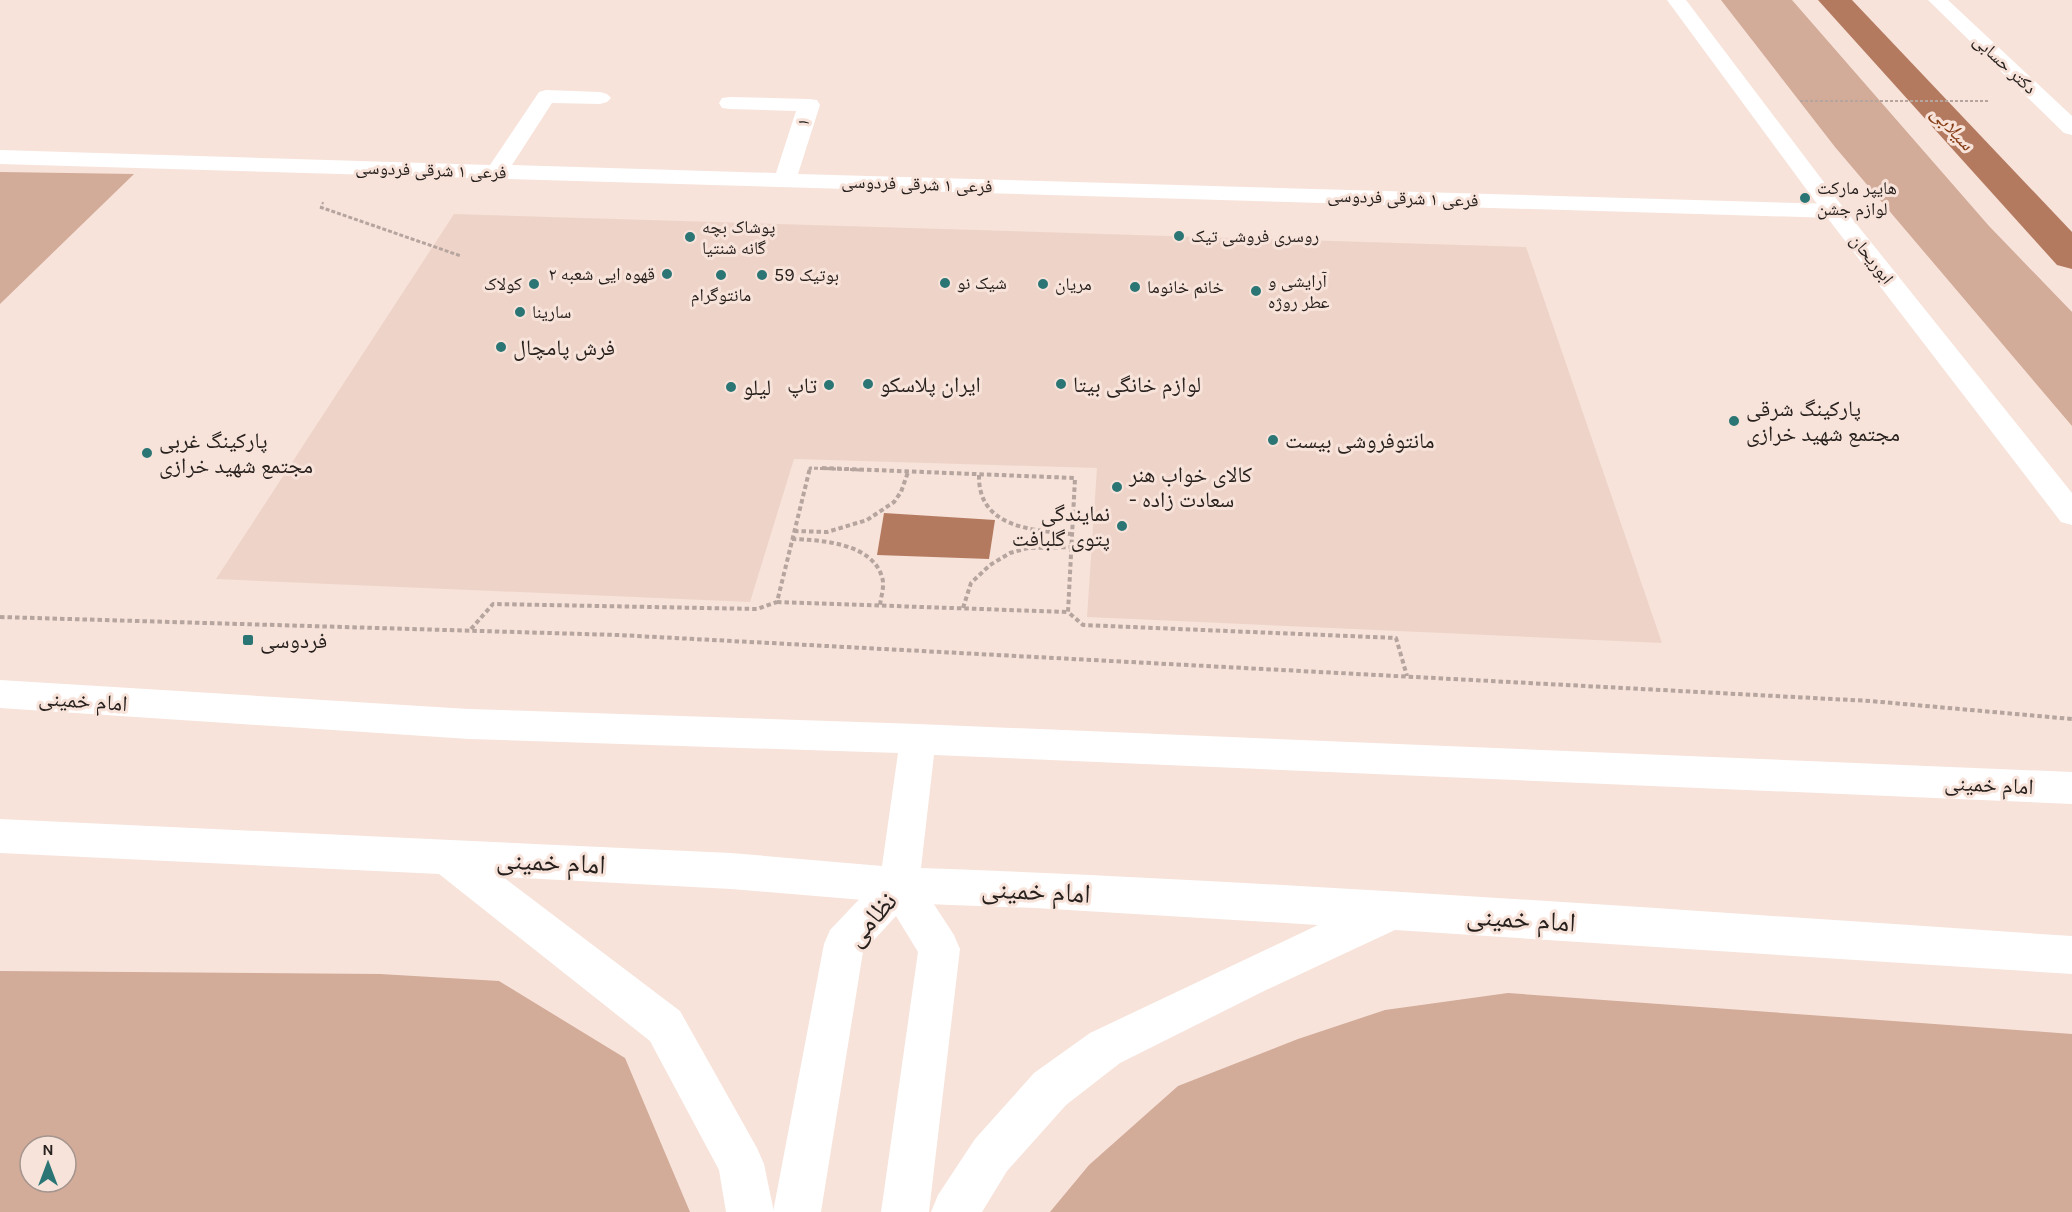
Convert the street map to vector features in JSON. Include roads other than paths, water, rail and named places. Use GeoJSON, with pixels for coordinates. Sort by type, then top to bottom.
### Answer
{"type":"FeatureCollection","features":[{"type":"Feature","properties":{"kind":"main road","name":"ابوریحان"},"geometry":{"type":"LineString","coordinates":[[1677,0],[1834,211],[2072,514]]}},
{"type":"Feature","properties":{"kind":"main road","name":"دکتر حسابی"},"geometry":{"type":"LineString","coordinates":[[1937,0],[2072,128]]}},
{"type":"Feature","properties":{"kind":"main road"},"geometry":{"type":"LineString","coordinates":[[496,172],[546,96],[600,98]]}},
{"type":"Feature","properties":{"kind":"main road","name":"۱"},"geometry":{"type":"LineString","coordinates":[[730,102],[809,105],[785,180]]}},
{"type":"Feature","properties":{"kind":"main road","name":"فرعی ۱ شرقی فردوسی"},"geometry":{"type":"LineString","coordinates":[[0,157],[1834,211]]}},
{"type":"Feature","properties":{"kind":"main road","name":"امام خمینی"},"geometry":{"type":"LineString","coordinates":[[0,694],[469,724],[918,739],[2072,788]]}},
{"type":"Feature","properties":{"kind":"main road"},"geometry":{"type":"LineString","coordinates":[[899,885],[918,739]]}},
{"type":"Feature","properties":{"kind":"main road","name":"امام خمینی"},"geometry":{"type":"LineString","coordinates":[[0,836],[731,871],[899,885],[1035,890],[1393,911],[2072,955]]}},
{"type":"Feature","properties":{"kind":"main road"},"geometry":{"type":"LineString","coordinates":[[446,856],[665,1026],[741,1164],[750,1212]]}},
{"type":"Feature","properties":{"kind":"main road","name":"نظامی"},"geometry":{"type":"LineString","coordinates":[[797,1212],[844,944],[899,885],[939,949],[905,1212]]}},
{"type":"Feature","properties":{"kind":"main road"},"geometry":{"type":"LineString","coordinates":[[955,1212],[991,1155],[1050,1089],[1106,1048],[1193,1003],[1393,911]]}},
{"type":"Feature","properties":{"kind":"waterway","name":"سیلابی"},"geometry":{"type":"LineString","coordinates":[[1834,0],[2072,256]]}},
{"type":"Feature","properties":{"kind":"place","name":"هایپر مارکت لوازم جشن"},"geometry":{"type":"Point","coordinates":[1805,198]}},
{"type":"Feature","properties":{"kind":"place","name":"روسری فروشی تیک"},"geometry":{"type":"Point","coordinates":[1179,236]}},
{"type":"Feature","properties":{"kind":"place","name":"پوشاک بچه گانه شنتیا"},"geometry":{"type":"Point","coordinates":[690,237]}},
{"type":"Feature","properties":{"kind":"place","name":"قهوه ایی شعبه ۲"},"geometry":{"type":"Point","coordinates":[667,274]}},
{"type":"Feature","properties":{"kind":"place","name":"مانتوگرام"},"geometry":{"type":"Point","coordinates":[721,275]}},
{"type":"Feature","properties":{"kind":"place","name":"بوتیک 59"},"geometry":{"type":"Point","coordinates":[762,275]}},
{"type":"Feature","properties":{"kind":"place","name":"شیک نو"},"geometry":{"type":"Point","coordinates":[945,283]}},
{"type":"Feature","properties":{"kind":"place","name":"کولاک"},"geometry":{"type":"Point","coordinates":[534,284]}},
{"type":"Feature","properties":{"kind":"place","name":"مریان"},"geometry":{"type":"Point","coordinates":[1043,284]}},
{"type":"Feature","properties":{"kind":"place","name":"خانم خانوما"},"geometry":{"type":"Point","coordinates":[1135,287]}},
{"type":"Feature","properties":{"kind":"place","name":"آرایشی و عطر روژه"},"geometry":{"type":"Point","coordinates":[1256,291]}},
{"type":"Feature","properties":{"kind":"place","name":"سارینا"},"geometry":{"type":"Point","coordinates":[520,312]}},
{"type":"Feature","properties":{"kind":"place","name":"فرش پامچال"},"geometry":{"type":"Point","coordinates":[501,347]}},
{"type":"Feature","properties":{"kind":"place","name":"ایران پلاسکو"},"geometry":{"type":"Point","coordinates":[868,384]}},
{"type":"Feature","properties":{"kind":"place","name":"لوازم خانگی بیتا"},"geometry":{"type":"Point","coordinates":[1061,384]}},
{"type":"Feature","properties":{"kind":"place","name":"تاپ"},"geometry":{"type":"Point","coordinates":[829,385]}},
{"type":"Feature","properties":{"kind":"place","name":"لیلو"},"geometry":{"type":"Point","coordinates":[731,387]}},
{"type":"Feature","properties":{"kind":"place","name":"پارکینگ شرقی مجتمع شهید خرازی"},"geometry":{"type":"Point","coordinates":[1734,421]}},
{"type":"Feature","properties":{"kind":"place","name":"مانتوفروشی بیست"},"geometry":{"type":"Point","coordinates":[1273,440]}},
{"type":"Feature","properties":{"kind":"place","name":"پارکینگ غربی مجتمع شهید خرازی"},"geometry":{"type":"Point","coordinates":[147,453]}},
{"type":"Feature","properties":{"kind":"place","name":"کالای خواب هنر - سعادت زاده"},"geometry":{"type":"Point","coordinates":[1117,487]}},
{"type":"Feature","properties":{"kind":"place","name":"نمایندگی پتوی گلبافت"},"geometry":{"type":"Point","coordinates":[1122,526]}},
{"type":"Feature","properties":{"kind":"place","name":"فردوسی"},"geometry":{"type":"Point","coordinates":[248,640]}}]}
